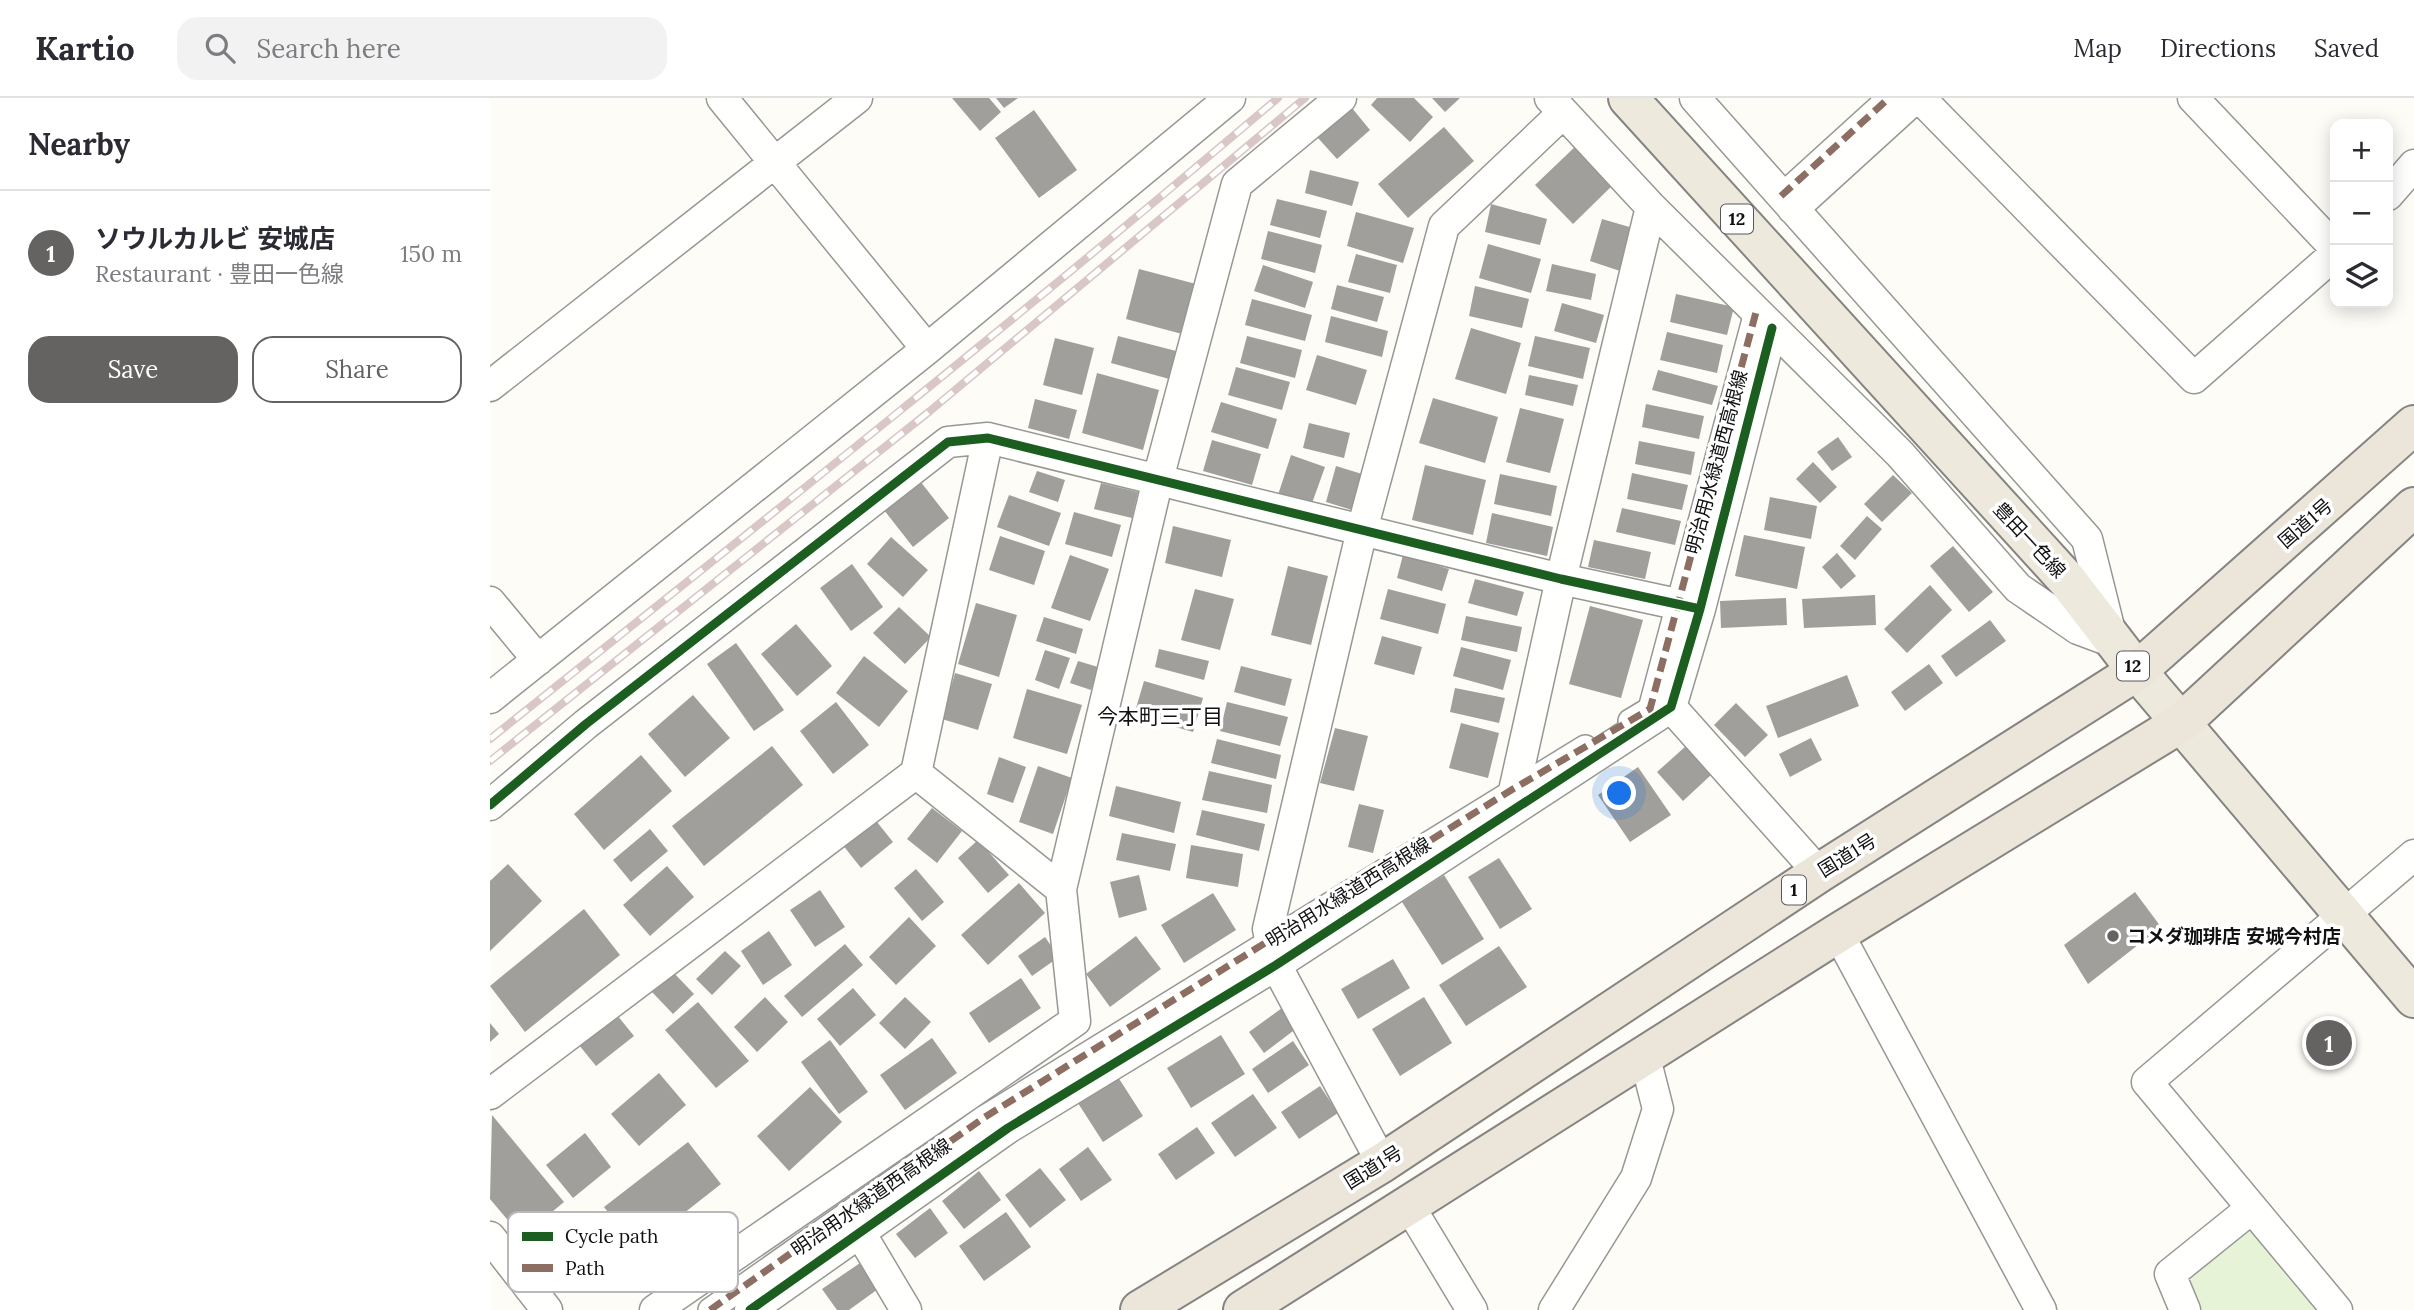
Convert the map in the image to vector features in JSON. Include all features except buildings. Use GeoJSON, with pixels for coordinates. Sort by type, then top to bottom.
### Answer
{"type":"FeatureCollection","features":[{"type":"Feature","properties":{"kind":"highway","name":"国道1号"},"geometry":{"type":"LineString","coordinates":[[1140,1310],[1382,1163],[1819,873],[2137,671],[2414,425]]}},
{"type":"Feature","properties":{"kind":"highway"},"geometry":{"type":"LineString","coordinates":[[1243,1310],[1408,1204],[1645,1058],[1838,933],[2181,723],[2414,507]]}},
{"type":"Feature","properties":{"kind":"main road","name":"豊田一色線"},"geometry":{"type":"LineString","coordinates":[[1628,98],[1845,340],[2067,580],[2137,671],[2414,998]]}},
{"type":"Feature","properties":{"kind":"street"},"geometry":{"type":"LineString","coordinates":[[722,98],[927,349]]}},
{"type":"Feature","properties":{"kind":"street"},"geometry":{"type":"LineString","coordinates":[[490,386],[857,98]]}},
{"type":"Feature","properties":{"kind":"street"},"geometry":{"type":"LineString","coordinates":[[490,698],[927,349],[1230,98]]}},
{"type":"Feature","properties":{"kind":"street"},"geometry":{"type":"LineString","coordinates":[[738,1253],[1074,1021],[1061,889],[1158,479],[1237,184],[1341,98]]}},
{"type":"Feature","properties":{"kind":"street"},"geometry":{"type":"LineString","coordinates":[[1695,98],[2087,539],[2113,642]]}},
{"type":"Feature","properties":{"kind":"street"},"geometry":{"type":"LineString","coordinates":[[1787,202],[1889,98]]}},
{"type":"Feature","properties":{"kind":"street"},"geometry":{"type":"LineString","coordinates":[[1787,202],[1917,98],[2194,378],[2330,258]]}},
{"type":"Feature","properties":{"kind":"street"},"geometry":{"type":"LineString","coordinates":[[2193,98],[2332,245]]}},
{"type":"Feature","properties":{"kind":"street"},"geometry":{"type":"LineString","coordinates":[[1382,1163],[1273,953],[1268,929],[1362,530],[1444,226],[1556,105],[1651,207],[1900,454],[2018,588],[2078,629],[2113,642]]}},
{"type":"Feature","properties":{"kind":"street"},"geometry":{"type":"LineString","coordinates":[[2393,189],[2414,165]]}},
{"type":"Feature","properties":{"kind":"street"},"geometry":{"type":"LineString","coordinates":[[1512,799],[1561,579],[1651,207]]}},
{"type":"Feature","properties":{"kind":"street"},"geometry":{"type":"LineString","coordinates":[[1512,799],[1671,707],[1689,607],[1764,320]]}},
{"type":"Feature","properties":{"kind":"street"},"geometry":{"type":"LineString","coordinates":[[490,1094],[916,773],[988,438]]}},
{"type":"Feature","properties":{"kind":"street"},"geometry":{"type":"LineString","coordinates":[[490,805],[607,707],[948,442],[988,438],[1561,579],[1689,607]]}},
{"type":"Feature","properties":{"kind":"street"},"geometry":{"type":"LineString","coordinates":[[490,602],[538,660]]}},
{"type":"Feature","properties":{"kind":"street"},"geometry":{"type":"LineString","coordinates":[[750,1310],[1008,1128],[1650,709],[1689,607]]}},
{"type":"Feature","properties":{"kind":"street"},"geometry":{"type":"LineString","coordinates":[[1671,707],[1819,873]]}},
{"type":"Feature","properties":{"kind":"street"},"geometry":{"type":"LineString","coordinates":[[916,773],[1061,889]]}},
{"type":"Feature","properties":{"kind":"street"},"geometry":{"type":"LineString","coordinates":[[2337,1310],[2147,1082],[2414,855]]}},
{"type":"Feature","properties":{"kind":"street"},"geometry":{"type":"LineString","coordinates":[[1838,933],[2041,1310]]}},
{"type":"Feature","properties":{"kind":"street","name":"明治用水緑道西高根線"},"geometry":{"type":"LineString","coordinates":[[738,1290],[985,1117],[1273,953]]}},
{"type":"Feature","properties":{"kind":"street"},"geometry":{"type":"LineString","coordinates":[[1554,1310],[1636,1178],[1658,1109],[1645,1058]]}},
{"type":"Feature","properties":{"kind":"street"},"geometry":{"type":"LineString","coordinates":[[1408,1204],[1472,1310]]}},
{"type":"Feature","properties":{"kind":"street"},"geometry":{"type":"LineString","coordinates":[[2185,1310],[2170,1274],[2252,1208]]}},
{"type":"Feature","properties":{"kind":"street"},"geometry":{"type":"LineString","coordinates":[[859,1231],[906,1310]]}},
{"type":"Feature","properties":{"kind":"street"},"geometry":{"type":"LineString","coordinates":[[490,1237],[508,1260]]}},
{"type":"Feature","properties":{"kind":"street"},"geometry":{"type":"LineString","coordinates":[[533,1292],[547,1310]]}},
{"type":"Feature","properties":{"kind":"street"},"geometry":{"type":"LineString","coordinates":[[655,1310],[681,1292]]}},
{"type":"Feature","properties":{"kind":"street","name":"明治用水緑道西高根線"},"geometry":{"type":"LineString","coordinates":[[710,1310],[736,1292]]}},
{"type":"Feature","properties":{"kind":"green space"},"geometry":{"type":"Polygon","coordinates":[[[2249,1228],[2319,1310],[2200,1310],[2185,1276],[2249,1228]]]}},
{"type":"Feature","properties":{"kind":"railway"},"geometry":{"type":"LineString","coordinates":[[490,739],[985,341],[1278,98]]}},
{"type":"Feature","properties":{"kind":"railway"},"geometry":{"type":"LineString","coordinates":[[490,761],[930,411],[1305,98]]}},
{"type":"Feature","properties":{"kind":"marked path"},"geometry":{"type":"LineString","coordinates":[[1781,196],[1889,98]]}},
{"type":"Feature","properties":{"kind":"marked path"},"geometry":{"type":"LineString","coordinates":[[738,1290],[985,1117],[1513,789],[1650,709],[1756,312]]}},
{"type":"Feature","properties":{"kind":"marked path"},"geometry":{"type":"LineString","coordinates":[[710,1310],[736,1292]]}},
{"type":"Feature","properties":{"kind":"cycle path"},"geometry":{"type":"LineString","coordinates":[[750,1310],[1008,1128],[1276,965],[1671,707],[1700,609],[1772,328]]}},
{"type":"Feature","properties":{"kind":"cycle path"},"geometry":{"type":"LineString","coordinates":[[490,805],[586,724],[948,442],[988,438],[1561,579],[1700,609]]}},
{"type":"Feature","properties":{"kind":"place","name":"コメダ珈琲店 安城今村店"},"geometry":{"type":"Point","coordinates":[2113,936]}},
{"type":"Feature","properties":{"kind":"place","name":"ソウルカルビ 安城店"},"geometry":{"type":"Point","coordinates":[2329,1043]}},
{"type":"Feature","properties":{"kind":"district","name":"今本町三丁目"},"geometry":{"type":"Point","coordinates":[1160,717]}}]}
